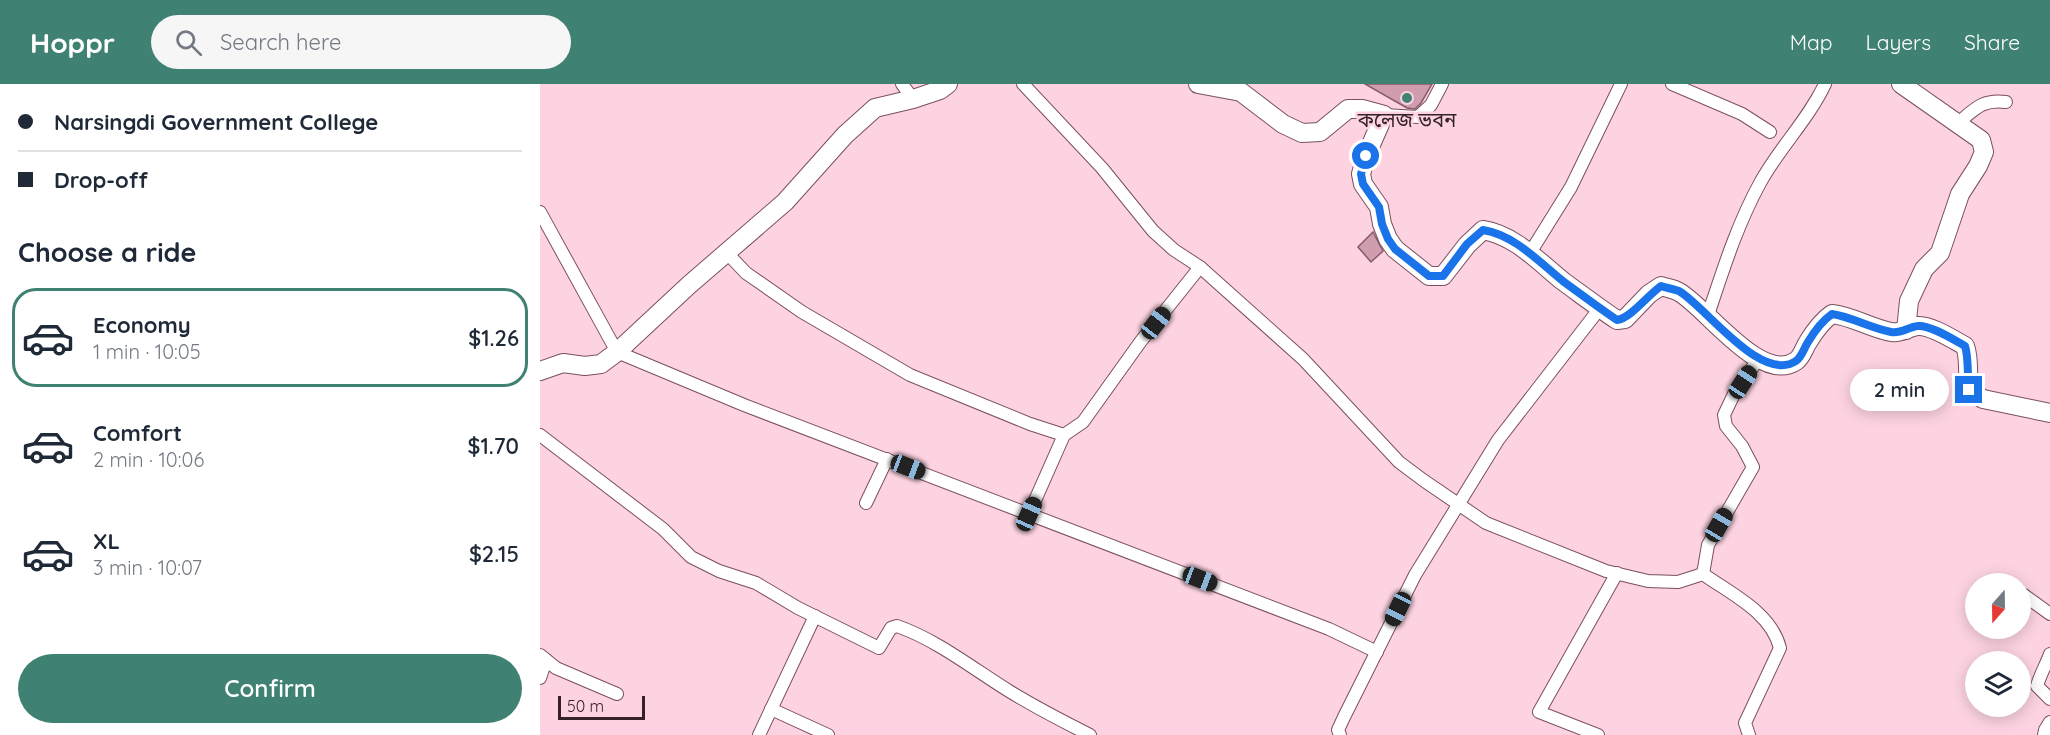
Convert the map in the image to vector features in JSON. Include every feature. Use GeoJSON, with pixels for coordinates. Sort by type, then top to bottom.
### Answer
{"type":"FeatureCollection","features":[{"type":"Feature","properties":{"kind":"street"},"geometry":{"type":"LineString","coordinates":[[540,371],[562,363],[585,366],[602,364],[785,202],[845,135],[874,108],[907,91],[940,90],[948,84]]}},
{"type":"Feature","properties":{"kind":"street"},"geometry":{"type":"LineString","coordinates":[[1023,84],[1102,168],[1154,231],[1174,250],[1200,267],[1302,359],[1399,462],[1458,505],[1486,523],[1617,573],[1648,581],[1678,582],[1702,574]]}},
{"type":"Feature","properties":{"kind":"street"},"geometry":{"type":"LineString","coordinates":[[1198,84],[1241,92],[1283,124],[1302,133],[1320,132],[1348,109],[1362,109],[1384,115],[1418,117],[1431,105],[1442,84]]}},
{"type":"Feature","properties":{"kind":"street"},"geometry":{"type":"LineString","coordinates":[[1530,253],[1571,187],[1621,84]]}},
{"type":"Feature","properties":{"kind":"street"},"geometry":{"type":"LineString","coordinates":[[1672,84],[1742,114],[1770,132]]}},
{"type":"Feature","properties":{"kind":"street"},"geometry":{"type":"LineString","coordinates":[[1708,315],[1744,213],[1777,154],[1826,84]]}},
{"type":"Feature","properties":{"kind":"street"},"geometry":{"type":"LineString","coordinates":[[1901,84],[1981,140],[1984,152],[1960,195],[1940,253],[1924,269],[1909,301],[1906,330]]}},
{"type":"Feature","properties":{"kind":"street"},"geometry":{"type":"LineString","coordinates":[[1958,123],[1984,102],[1995,100],[2006,102]]}},
{"type":"Feature","properties":{"kind":"street"},"geometry":{"type":"LineString","coordinates":[[1384,115],[1373,135],[1361,174],[1363,184],[1379,207],[1382,224],[1395,249],[1429,276],[1437,278],[1443,276],[1467,244],[1483,230],[1494,232],[1530,253],[1617,320],[1625,319],[1649,294],[1661,286],[1678,291],[1708,315],[1739,345],[1759,358],[1768,363],[1787,366],[1798,360],[1824,320],[1832,314],[1842,315],[1892,332],[1920,326],[1941,333],[1965,346],[1968,354],[1966,370],[1969,390],[1983,399],[2050,413]]}},
{"type":"Feature","properties":{"kind":"street"},"geometry":{"type":"LineString","coordinates":[[540,212],[617,352],[753,408],[1329,629],[1377,652]]}},
{"type":"Feature","properties":{"kind":"street"},"geometry":{"type":"LineString","coordinates":[[727,253],[746,273],[802,312],[910,375],[1030,424],[1064,435]]}},
{"type":"Feature","properties":{"kind":"street"},"geometry":{"type":"LineString","coordinates":[[1029,514],[1064,435],[1083,422],[1141,341],[1200,267]]}},
{"type":"Feature","properties":{"kind":"street"},"geometry":{"type":"LineString","coordinates":[[1340,735],[1338,730],[1344,717],[1415,574],[1497,440],[1600,308]]}},
{"type":"Feature","properties":{"kind":"street"},"geometry":{"type":"LineString","coordinates":[[1702,574],[1708,545],[1753,467],[1742,446],[1726,426],[1724,415],[1734,394],[1759,358]]}},
{"type":"Feature","properties":{"kind":"street"},"geometry":{"type":"LineString","coordinates":[[540,435],[663,529],[691,557],[719,571],[756,583],[879,648],[891,628],[897,626],[913,632],[969,664],[1009,691],[1090,735]]}},
{"type":"Feature","properties":{"kind":"street"},"geometry":{"type":"LineString","coordinates":[[866,503],[887,459]]}},
{"type":"Feature","properties":{"kind":"street"},"geometry":{"type":"LineString","coordinates":[[1598,735],[1539,712],[1617,573]]}},
{"type":"Feature","properties":{"kind":"street"},"geometry":{"type":"LineString","coordinates":[[1702,574],[1763,616],[1778,640],[1780,648],[1745,723],[1749,735]]}},
{"type":"Feature","properties":{"kind":"street"},"geometry":{"type":"LineString","coordinates":[[2031,600],[2050,614]]}},
{"type":"Feature","properties":{"kind":"street"},"geometry":{"type":"LineString","coordinates":[[759,735],[815,616]]}},
{"type":"Feature","properties":{"kind":"street"},"geometry":{"type":"LineString","coordinates":[[2050,654],[2037,686],[2050,699]]}},
{"type":"Feature","properties":{"kind":"street"},"geometry":{"type":"LineString","coordinates":[[540,678],[543,657]]}},
{"type":"Feature","properties":{"kind":"street"},"geometry":{"type":"LineString","coordinates":[[543,657],[556,668],[617,694]]}},
{"type":"Feature","properties":{"kind":"street"},"geometry":{"type":"LineString","coordinates":[[771,709],[828,735]]}},
{"type":"Feature","properties":{"kind":"street"},"geometry":{"type":"LineString","coordinates":[[2044,735],[2050,722]]}},
{"type":"Feature","properties":{"kind":"building","name":"কলেজ ভবন"},"geometry":{"type":"Polygon","coordinates":[[[1365,84],[1432,84],[1415,109],[1407,108],[1365,84]]]}},
{"type":"Feature","properties":{"kind":"building"},"geometry":{"type":"Polygon","coordinates":[[[1373,232],[1383,251],[1371,262],[1358,247],[1373,232]]]}},
{"type":"Feature","properties":{"kind":"place","name":"কলেজ ভবন"},"geometry":{"type":"Point","coordinates":[1407,98]}},
{"type":"Feature","properties":{"kind":"route"},"geometry":{"type":"LineString","coordinates":[[1366,156],[1361,174],[1363,184],[1379,207],[1388,239],[1395,249],[1429,276],[1437,278],[1443,276],[1474,237],[1483,230],[1494,232],[1530,253],[1617,320],[1625,319],[1649,294],[1661,286],[1678,291],[1704,311],[1739,345],[1768,363],[1787,366],[1798,360],[1824,320],[1832,314],[1842,315],[1892,332],[1903,332],[1920,326],[1941,333],[1965,346],[1968,354],[1966,370],[1969,390]]}}]}
